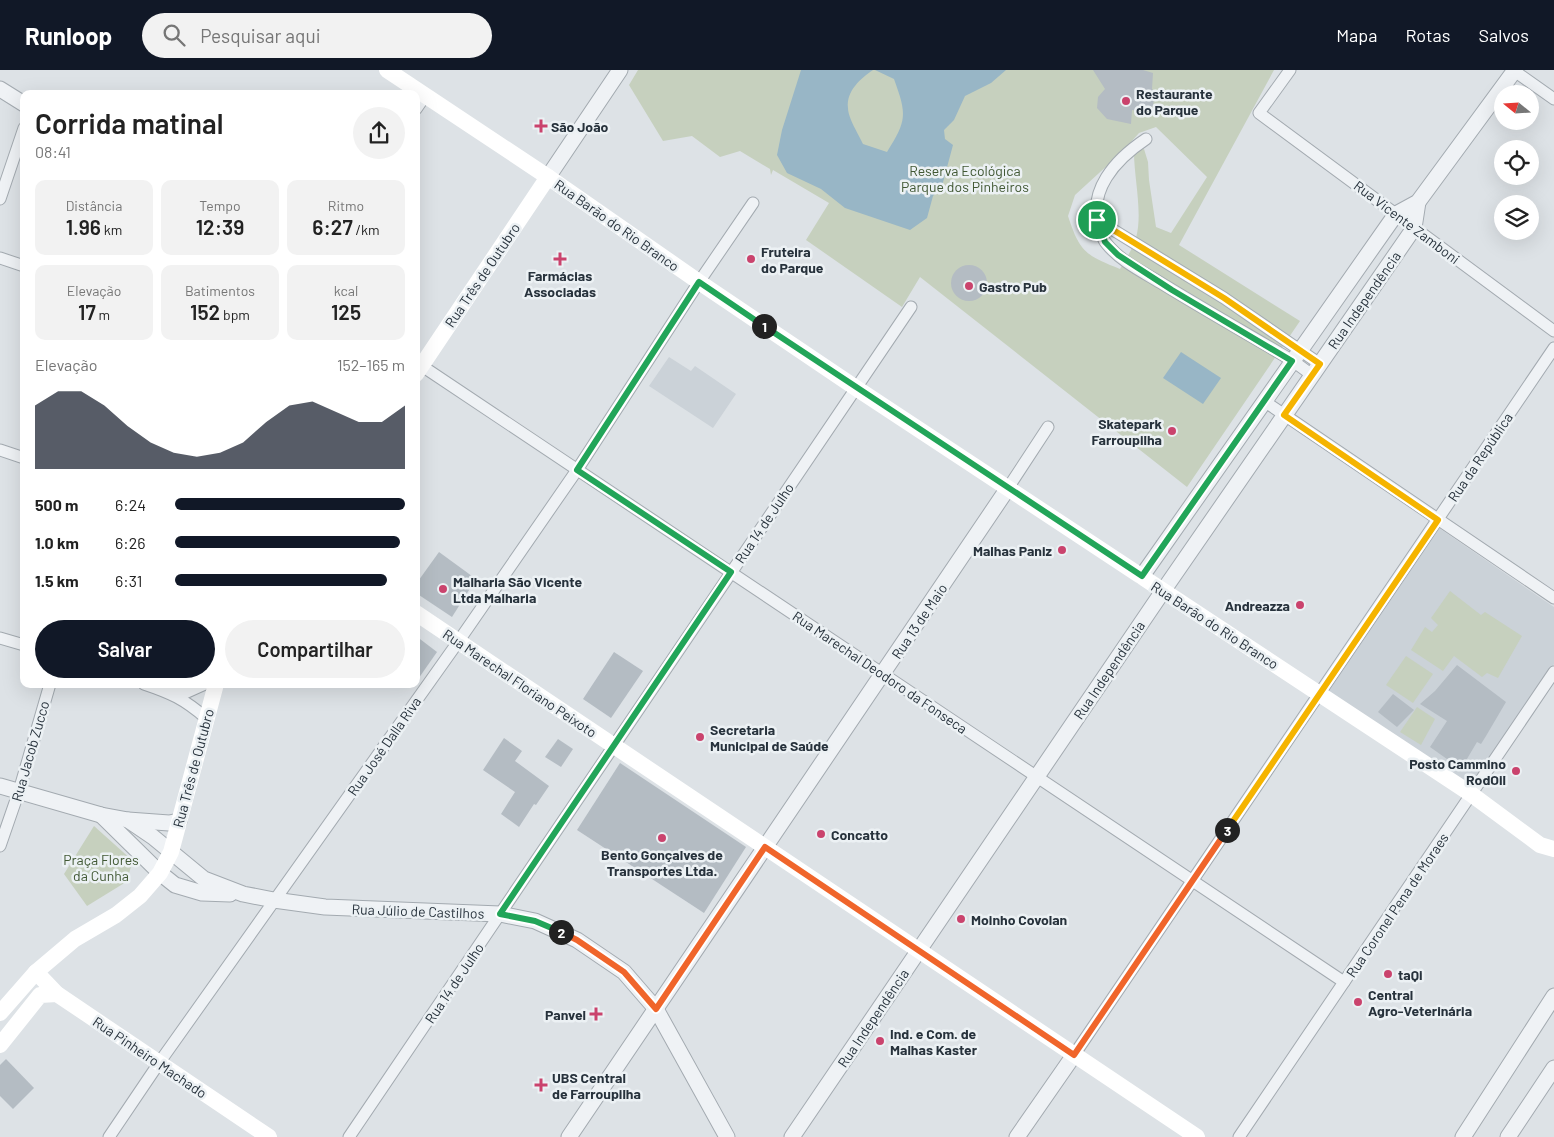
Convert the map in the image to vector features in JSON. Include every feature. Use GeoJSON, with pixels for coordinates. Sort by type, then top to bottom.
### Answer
{"type":"FeatureCollection","features":[{"type":"Feature","properties":{"kind":"main road","name":"Rua Barão do Rio Branco"},"geometry":{"type":"LineString","coordinates":[[392,71],[410,90]]}},
{"type":"Feature","properties":{"kind":"main road","name":"Rua Barão do Rio Branco"},"geometry":{"type":"LineString","coordinates":[[421,102],[548,177],[856,388],[1549,845]]}},
{"type":"Feature","properties":{"kind":"main road","name":"Rua Três de Outubro"},"geometry":{"type":"LineString","coordinates":[[420,364],[548,177]]}},
{"type":"Feature","properties":{"kind":"main road","name":"Rua Marechal Floriano Peixoto"},"geometry":{"type":"LineString","coordinates":[[420,616],[1197,1137]]}},
{"type":"Feature","properties":{"kind":"main road","name":"Rua Três de Outubro"},"geometry":{"type":"LineString","coordinates":[[171,852],[215,688]]}},
{"type":"Feature","properties":{"kind":"main road"},"geometry":{"type":"LineString","coordinates":[[22,1018],[1,1009],[36,972],[75,939],[116,915],[140,896],[160,873],[171,852]]}},
{"type":"Feature","properties":{"kind":"main road","name":"Rua Pinheiro Machado"},"geometry":{"type":"LineString","coordinates":[[36,972],[57,994],[269,1137]]}},
{"type":"Feature","properties":{"kind":"main road"},"geometry":{"type":"LineString","coordinates":[[3,1035],[22,1018],[40,995],[57,994]]}},
{"type":"Feature","properties":{"kind":"street"},"geometry":{"type":"LineString","coordinates":[[548,177],[620,70]]}},
{"type":"Feature","properties":{"kind":"street","name":"Rua Vicente Zamboni"},"geometry":{"type":"LineString","coordinates":[[1290,70],[1259,113],[1554,331]]}},
{"type":"Feature","properties":{"kind":"street"},"geometry":{"type":"LineString","coordinates":[[1514,70],[1554,99]]}},
{"type":"Feature","properties":{"kind":"street","name":"Rua Independência"},"geometry":{"type":"LineString","coordinates":[[1142,576],[1396,214],[1418,202],[1514,70]]}},
{"type":"Feature","properties":{"kind":"street"},"geometry":{"type":"LineString","coordinates":[[0,89],[20,102]]}},
{"type":"Feature","properties":{"kind":"street"},"geometry":{"type":"LineString","coordinates":[[1146,139],[1128,151],[1108,174],[1100,189],[1096,207],[1097,220],[1105,242],[1118,255],[1172,290],[1296,356]]}},
{"type":"Feature","properties":{"kind":"street"},"geometry":{"type":"LineString","coordinates":[[0,199],[20,140]]}},
{"type":"Feature","properties":{"kind":"street","name":"Rua Independência"},"geometry":{"type":"LineString","coordinates":[[792,1137],[1163,590],[1414,228],[1418,202]]}},
{"type":"Feature","properties":{"kind":"street","name":"Rua José Dalla Riva"},"geometry":{"type":"LineString","coordinates":[[109,1137],[159,1063],[458,642],[577,470],[699,282],[753,203]]}},
{"type":"Feature","properties":{"kind":"street"},"geometry":{"type":"LineString","coordinates":[[1097,220],[1224,298],[1316,370]]}},
{"type":"Feature","properties":{"kind":"street"},"geometry":{"type":"LineString","coordinates":[[0,258],[20,265]]}},
{"type":"Feature","properties":{"kind":"street"},"geometry":{"type":"LineString","coordinates":[[1347,284],[1366,297]]}},
{"type":"Feature","properties":{"kind":"street","name":"Rua 14 de Julho"},"geometry":{"type":"LineString","coordinates":[[349,1137],[910,307]]}},
{"type":"Feature","properties":{"kind":"street","name":"Rua da República"},"geometry":{"type":"LineString","coordinates":[[1017,1137],[1554,348]]}},
{"type":"Feature","properties":{"kind":"street","name":"Rua Marechal Deodoro da Fonseca"},"geometry":{"type":"LineString","coordinates":[[420,368],[731,572],[1344,982]]}},
{"type":"Feature","properties":{"kind":"street"},"geometry":{"type":"LineString","coordinates":[[1264,402],[1554,598]]}},
{"type":"Feature","properties":{"kind":"street","name":"Rua 13 de Maio"},"geometry":{"type":"LineString","coordinates":[[569,1137],[1048,427]]}},
{"type":"Feature","properties":{"kind":"street"},"geometry":{"type":"LineString","coordinates":[[0,450],[20,457]]}},
{"type":"Feature","properties":{"kind":"street"},"geometry":{"type":"LineString","coordinates":[[0,638],[20,644]]}},
{"type":"Feature","properties":{"kind":"street","name":"Rua Coronel Pena de Moraes"},"geometry":{"type":"LineString","coordinates":[[1240,1137],[1554,672]]}},
{"type":"Feature","properties":{"kind":"street","name":"Rua Jacob Zucco"},"geometry":{"type":"LineString","coordinates":[[0,846],[19,791],[49,688]]}},
{"type":"Feature","properties":{"kind":"street"},"geometry":{"type":"LineString","coordinates":[[156,688],[172,693],[206,718]]}},
{"type":"Feature","properties":{"kind":"street"},"geometry":{"type":"LineString","coordinates":[[172,693],[185,693],[196,688]]}},
{"type":"Feature","properties":{"kind":"street"},"geometry":{"type":"LineString","coordinates":[[0,786],[101,815],[128,820],[179,821]]}},
{"type":"Feature","properties":{"kind":"street","name":"Rua Júlio de Castilhos"},"geometry":{"type":"LineString","coordinates":[[101,815],[160,873],[175,885],[191,890],[221,894],[243,894]]}},
{"type":"Feature","properties":{"kind":"street","name":"Rua Júlio de Castilhos"},"geometry":{"type":"LineString","coordinates":[[128,820],[171,852],[204,880],[243,894],[325,906],[500,914],[535,921],[577,940],[624,972],[656,1009],[727,1137]]}},
{"type":"Feature","properties":{"kind":"street"},"geometry":{"type":"LineString","coordinates":[[1463,1137],[1554,996]]}},
{"type":"Feature","properties":{"kind":"street"},"geometry":{"type":"LineString","coordinates":[[1508,1137],[1554,1068]]}},
{"type":"Feature","properties":{"kind":"shaded area"},"geometry":{"type":"Polygon","coordinates":[[[669,357],[691,371],[695,366],[736,394],[713,428],[649,386],[669,357]]]}},
{"type":"Feature","properties":{"kind":"shaded area"},"geometry":{"type":"Polygon","coordinates":[[[1439,528],[1554,607],[1554,664],[1489,769],[1470,789],[1325,694],[1439,528]]]}},
{"type":"Feature","properties":{"kind":"green space","name":"Reserva Ecológica Parque dos Pinheiros"},"geometry":{"type":"Polygon","coordinates":[[[638,70],[1274,70],[1179,245],[1300,321],[1187,487],[920,277],[902,307],[806,240],[829,203],[773,170],[771,175],[770,169],[740,151],[720,157],[692,136],[663,141],[629,85],[638,70]],[[1156,127],[1139,133],[1122,152],[1075,195],[1068,216],[1076,238],[1092,256],[1120,269],[1134,245],[1138,228],[1139,218],[1134,152],[1144,149],[1148,162],[1156,227],[1171,233],[1207,177],[1156,127]]]}},
{"type":"Feature","properties":{"kind":"green space"},"geometry":{"type":"Polygon","coordinates":[[[1450,591],[1481,615],[1485,612],[1522,636],[1498,678],[1487,673],[1482,677],[1454,656],[1443,671],[1411,650],[1425,627],[1432,632],[1438,625],[1431,618],[1450,591]]]}},
{"type":"Feature","properties":{"kind":"green space"},"geometry":{"type":"Polygon","coordinates":[[[1406,656],[1433,674],[1413,703],[1386,685],[1406,656]]]}},
{"type":"Feature","properties":{"kind":"green space"},"geometry":{"type":"Polygon","coordinates":[[[1417,707],[1435,719],[1421,745],[1400,732],[1417,707]]]}},
{"type":"Feature","properties":{"kind":"green space","name":"Praça Flores da Cunha"},"geometry":{"type":"Polygon","coordinates":[[[94,826],[133,861],[126,882],[87,906],[64,874],[94,826]]]}},
{"type":"Feature","properties":{"kind":"water"},"geometry":{"type":"Polygon","coordinates":[[[801,70],[873,70],[859,81],[849,96],[848,112],[863,144],[887,152],[901,124],[903,109],[894,79],[875,70],[1006,70],[991,83],[965,96],[954,120],[944,130],[945,139],[953,145],[942,186],[933,196],[927,218],[910,230],[845,208],[821,189],[787,173],[777,155],[782,130],[801,70]]]}},
{"type":"Feature","properties":{"kind":"water"},"geometry":{"type":"Polygon","coordinates":[[[1181,352],[1221,378],[1203,404],[1163,378],[1181,352]]]}},
{"type":"Feature","properties":{"kind":"building","name":"Restaurante do Parque"},"geometry":{"type":"Polygon","coordinates":[[[1093,70],[1143,70],[1153,73],[1152,89],[1155,92],[1153,106],[1142,112],[1132,110],[1131,124],[1107,119],[1097,108],[1098,97],[1105,89],[1093,70]]]}},
{"type":"Feature","properties":{"kind":"building","name":"Gastro Pub"},"geometry":{"type":"Polygon","coordinates":[[[969,265],[976,266],[982,270],[986,276],[986,290],[982,296],[976,300],[969,301],[962,300],[956,296],[952,290],[951,283],[952,276],[956,270],[962,266],[969,265]]]}},
{"type":"Feature","properties":{"kind":"building","name":"Malharia São Vicente Ltda Malharia"},"geometry":{"type":"Polygon","coordinates":[[[439,552],[476,579],[452,617],[420,596],[420,578],[439,552]]]}},
{"type":"Feature","properties":{"kind":"building"},"geometry":{"type":"Polygon","coordinates":[[[420,639],[437,652],[420,676],[420,639]]]}},
{"type":"Feature","properties":{"kind":"building"},"geometry":{"type":"Polygon","coordinates":[[[614,652],[643,671],[611,718],[583,699],[614,652]]]}},
{"type":"Feature","properties":{"kind":"building"},"geometry":{"type":"Polygon","coordinates":[[[1457,665],[1506,702],[1481,744],[1477,742],[1461,769],[1430,747],[1447,721],[1420,704],[1435,691],[1457,665]]]}},
{"type":"Feature","properties":{"kind":"building"},"geometry":{"type":"Polygon","coordinates":[[[1393,694],[1414,710],[1397,727],[1378,712],[1393,694]]]}},
{"type":"Feature","properties":{"kind":"building"},"geometry":{"type":"Polygon","coordinates":[[[504,738],[522,751],[515,761],[549,786],[519,827],[501,814],[515,792],[483,770],[504,738]]]}},
{"type":"Feature","properties":{"kind":"building"},"geometry":{"type":"Polygon","coordinates":[[[558,739],[573,749],[561,767],[545,757],[558,739]]]}},
{"type":"Feature","properties":{"kind":"building","name":"Bento Gonçalves de Transportes Ltda."},"geometry":{"type":"Polygon","coordinates":[[[620,763],[746,847],[704,913],[577,830],[620,763]]]}},
{"type":"Feature","properties":{"kind":"building"},"geometry":{"type":"Polygon","coordinates":[[[6,1059],[34,1088],[13,1109],[0,1096],[0,1065],[6,1059]]]}},
{"type":"Feature","properties":{"kind":"place","name":"Restaurante do Parque"},"geometry":{"type":"Point","coordinates":[1126,101]}},
{"type":"Feature","properties":{"kind":"place","name":"São João"},"geometry":{"type":"Point","coordinates":[541,126]}},
{"type":"Feature","properties":{"kind":"place","name":"Farmácias Associadas"},"geometry":{"type":"Point","coordinates":[560,259]}},
{"type":"Feature","properties":{"kind":"place","name":"Fruteira do Parque"},"geometry":{"type":"Point","coordinates":[751,259]}},
{"type":"Feature","properties":{"kind":"place","name":"Gastro Pub"},"geometry":{"type":"Point","coordinates":[969,286]}},
{"type":"Feature","properties":{"kind":"place","name":"Skatepark Farroupilha"},"geometry":{"type":"Point","coordinates":[1172,431]}},
{"type":"Feature","properties":{"kind":"place","name":"Malhas Paniz"},"geometry":{"type":"Point","coordinates":[1062,550]}},
{"type":"Feature","properties":{"kind":"place","name":"Malharia São Vicente Ltda Malharia"},"geometry":{"type":"Point","coordinates":[443,589]}},
{"type":"Feature","properties":{"kind":"place","name":"Andreazza"},"geometry":{"type":"Point","coordinates":[1300,605]}},
{"type":"Feature","properties":{"kind":"place","name":"Secretaria Municipal de Saúde"},"geometry":{"type":"Point","coordinates":[700,737]}},
{"type":"Feature","properties":{"kind":"place","name":"Posto Cammino RodOil"},"geometry":{"type":"Point","coordinates":[1516,771]}},
{"type":"Feature","properties":{"kind":"place","name":"Concatto"},"geometry":{"type":"Point","coordinates":[821,834]}},
{"type":"Feature","properties":{"kind":"place","name":"Bento Gonçalves de Transportes Ltda."},"geometry":{"type":"Point","coordinates":[662,838]}},
{"type":"Feature","properties":{"kind":"place","name":"Moinho Covolan"},"geometry":{"type":"Point","coordinates":[961,919]}},
{"type":"Feature","properties":{"kind":"place","name":"taQi"},"geometry":{"type":"Point","coordinates":[1388,974]}},
{"type":"Feature","properties":{"kind":"place","name":"Central Agro-Veterinária"},"geometry":{"type":"Point","coordinates":[1358,1002]}},
{"type":"Feature","properties":{"kind":"place","name":"Panvel"},"geometry":{"type":"Point","coordinates":[596,1014]}},
{"type":"Feature","properties":{"kind":"place","name":"Ind. e Com. de Malhas Kaster"},"geometry":{"type":"Point","coordinates":[880,1041]}},
{"type":"Feature","properties":{"kind":"place","name":"UBS Central de Farroupilha"},"geometry":{"type":"Point","coordinates":[541,1085]}},
{"type":"Feature","properties":{"kind":"route"},"geometry":{"type":"LineString","coordinates":[[1097,220],[1224,298],[1320,364],[1284,415],[1438,520],[1074,1055],[765,847],[656,1009],[624,972],[577,940],[535,921],[500,914],[731,572],[577,470],[699,282],[856,388],[1142,576],[1292,361],[1172,290],[1118,255],[1105,242],[1097,220]]}}]}
